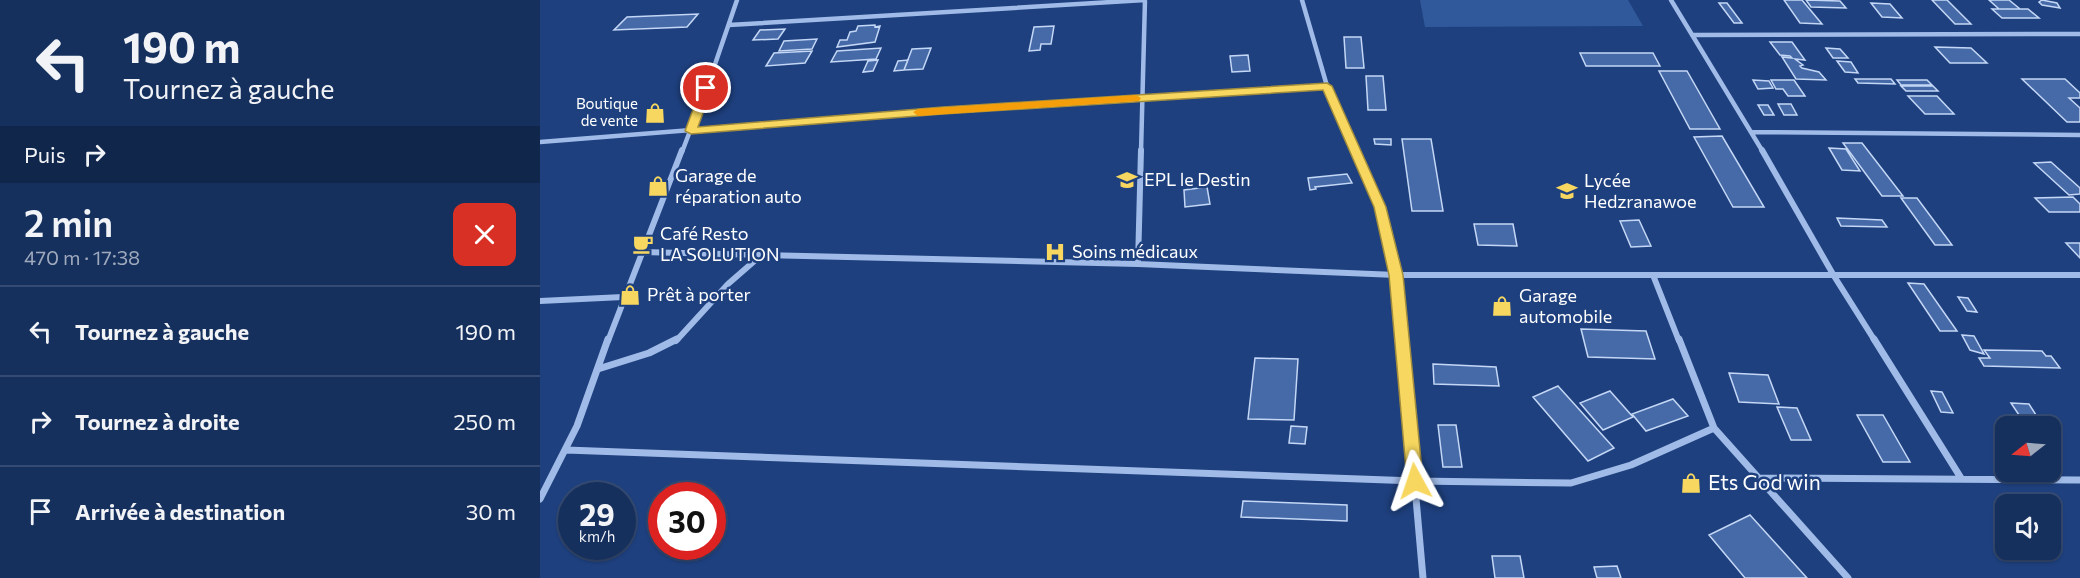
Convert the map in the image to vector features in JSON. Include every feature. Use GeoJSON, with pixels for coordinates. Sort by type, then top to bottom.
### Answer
{"type":"FeatureCollection","features":[{"type":"Feature","properties":{"kind":"street"},"geometry":{"type":"LineString","coordinates":[[540,499],[566,450],[598,369],[623,297],[691,131],[737,0]]}},
{"type":"Feature","properties":{"kind":"street"},"geometry":{"type":"LineString","coordinates":[[729,25],[1145,0],[1138,264]]}},
{"type":"Feature","properties":{"kind":"street"},"geometry":{"type":"LineString","coordinates":[[1302,0],[1327,86],[1380,207],[1396,275],[1423,578]]}},
{"type":"Feature","properties":{"kind":"street"},"geometry":{"type":"LineString","coordinates":[[1671,0],[1752,132],[1834,276],[1961,478]]}},
{"type":"Feature","properties":{"kind":"street"},"geometry":{"type":"LineString","coordinates":[[1692,35],[2080,34]]}},
{"type":"Feature","properties":{"kind":"street"},"geometry":{"type":"LineString","coordinates":[[540,142],[943,110],[1327,86]]}},
{"type":"Feature","properties":{"kind":"street"},"geometry":{"type":"LineString","coordinates":[[1752,132],[2080,135]]}},
{"type":"Feature","properties":{"kind":"street"},"geometry":{"type":"LineString","coordinates":[[642,252],[759,257],[1138,264],[1396,275],[2080,275]]}},
{"type":"Feature","properties":{"kind":"street"},"geometry":{"type":"LineString","coordinates":[[598,369],[649,353],[675,341],[729,284],[759,257]]}},
{"type":"Feature","properties":{"kind":"street"},"geometry":{"type":"LineString","coordinates":[[1653,275],[1714,428],[1848,578]]}},
{"type":"Feature","properties":{"kind":"street"},"geometry":{"type":"LineString","coordinates":[[540,301],[623,297]]}},
{"type":"Feature","properties":{"kind":"street"},"geometry":{"type":"LineString","coordinates":[[566,450],[1415,481],[1571,483],[1631,465],[1714,428]]}},
{"type":"Feature","properties":{"kind":"street"},"geometry":{"type":"LineString","coordinates":[[1758,478],[2080,480]]}},
{"type":"Feature","properties":{"kind":"shaded area"},"geometry":{"type":"Polygon","coordinates":[[[1420,0],[1628,0],[1643,26],[1425,27],[1420,0]]]}},
{"type":"Feature","properties":{"kind":"building"},"geometry":{"type":"Polygon","coordinates":[[[1784,0],[1802,0],[1822,24],[1800,23],[1784,0]]]}},
{"type":"Feature","properties":{"kind":"building"},"geometry":{"type":"Polygon","coordinates":[[[1806,0],[1840,1],[1846,8],[1811,7],[1806,0]]]}},
{"type":"Feature","properties":{"kind":"building"},"geometry":{"type":"Polygon","coordinates":[[[1932,0],[1947,0],[1971,24],[1955,24],[1932,0]]]}},
{"type":"Feature","properties":{"kind":"building"},"geometry":{"type":"Polygon","coordinates":[[[1989,0],[2009,0],[2020,9],[1999,9],[1989,0]]]}},
{"type":"Feature","properties":{"kind":"building"},"geometry":{"type":"Polygon","coordinates":[[[2042,0],[2057,3],[2060,8],[2042,5],[2039,2],[2042,0]]]}},
{"type":"Feature","properties":{"kind":"building"},"geometry":{"type":"Polygon","coordinates":[[[1719,3],[1727,3],[1742,23],[1734,23],[1719,3]]]}},
{"type":"Feature","properties":{"kind":"building"},"geometry":{"type":"Polygon","coordinates":[[[1871,3],[1890,4],[1902,18],[1882,17],[1871,3]]]}},
{"type":"Feature","properties":{"kind":"building"},"geometry":{"type":"Polygon","coordinates":[[[1992,9],[2028,9],[2039,18],[2002,18],[1992,9]]]}},
{"type":"Feature","properties":{"kind":"building"},"geometry":{"type":"Polygon","coordinates":[[[698,14],[687,27],[614,30],[627,17],[698,14]]]}},
{"type":"Feature","properties":{"kind":"building"},"geometry":{"type":"Polygon","coordinates":[[[875,25],[875,27],[880,26],[875,42],[837,47],[840,40],[847,40],[850,32],[856,31],[858,26],[875,25]]]}},
{"type":"Feature","properties":{"kind":"building"},"geometry":{"type":"Polygon","coordinates":[[[1054,26],[1051,44],[1041,44],[1040,50],[1029,51],[1034,27],[1054,26]]]}},
{"type":"Feature","properties":{"kind":"building"},"geometry":{"type":"Polygon","coordinates":[[[785,29],[778,39],[753,40],[760,30],[785,29]]]}},
{"type":"Feature","properties":{"kind":"building"},"geometry":{"type":"Polygon","coordinates":[[[1344,37],[1361,37],[1364,68],[1346,68],[1344,37]]]}},
{"type":"Feature","properties":{"kind":"building"},"geometry":{"type":"Polygon","coordinates":[[[817,39],[812,49],[779,51],[784,41],[817,39]]]}},
{"type":"Feature","properties":{"kind":"building"},"geometry":{"type":"Polygon","coordinates":[[[1770,42],[1792,42],[1805,60],[1795,59],[1803,65],[1800,66],[1819,72],[1826,80],[1796,79],[1782,57],[1792,58],[1780,55],[1770,42]]]}},
{"type":"Feature","properties":{"kind":"building"},"geometry":{"type":"Polygon","coordinates":[[[1935,47],[1971,48],[1987,63],[1950,63],[1935,47]]]}},
{"type":"Feature","properties":{"kind":"building"},"geometry":{"type":"Polygon","coordinates":[[[881,48],[876,59],[831,62],[837,51],[881,48]]]}},
{"type":"Feature","properties":{"kind":"building"},"geometry":{"type":"Polygon","coordinates":[[[931,48],[923,69],[904,70],[912,49],[931,48]]]}},
{"type":"Feature","properties":{"kind":"building"},"geometry":{"type":"Polygon","coordinates":[[[1826,48],[1840,49],[1848,58],[1833,58],[1826,48]]]}},
{"type":"Feature","properties":{"kind":"building"},"geometry":{"type":"Polygon","coordinates":[[[812,51],[805,63],[766,66],[774,53],[812,51]]]}},
{"type":"Feature","properties":{"kind":"building"},"geometry":{"type":"Polygon","coordinates":[[[1580,53],[1653,53],[1660,66],[1586,66],[1580,53]]]}},
{"type":"Feature","properties":{"kind":"building"},"geometry":{"type":"Polygon","coordinates":[[[1248,55],[1250,71],[1232,72],[1230,56],[1248,55]]]}},
{"type":"Feature","properties":{"kind":"building"},"geometry":{"type":"Polygon","coordinates":[[[878,60],[873,71],[863,72],[868,61],[878,60]]]}},
{"type":"Feature","properties":{"kind":"building"},"geometry":{"type":"Polygon","coordinates":[[[908,60],[904,70],[894,71],[898,61],[908,60]]]}},
{"type":"Feature","properties":{"kind":"building"},"geometry":{"type":"Polygon","coordinates":[[[1837,61],[1851,62],[1858,73],[1845,72],[1837,61]]]}},
{"type":"Feature","properties":{"kind":"building"},"geometry":{"type":"Polygon","coordinates":[[[1659,71],[1687,71],[1720,129],[1690,129],[1659,71]]]}},
{"type":"Feature","properties":{"kind":"building"},"geometry":{"type":"Polygon","coordinates":[[[1366,76],[1383,76],[1386,110],[1368,110],[1366,76]]]}},
{"type":"Feature","properties":{"kind":"building"},"geometry":{"type":"Polygon","coordinates":[[[1855,79],[1891,79],[1895,84],[1858,83],[1855,79]]]}},
{"type":"Feature","properties":{"kind":"building"},"geometry":{"type":"Polygon","coordinates":[[[2022,79],[2065,79],[2080,93],[2080,98],[2069,98],[2080,108],[2080,122],[2067,122],[2022,79]]]}},
{"type":"Feature","properties":{"kind":"building"},"geometry":{"type":"Polygon","coordinates":[[[1753,80],[1769,81],[1773,88],[1758,89],[1753,80]]]}},
{"type":"Feature","properties":{"kind":"building"},"geometry":{"type":"Polygon","coordinates":[[[1771,80],[1794,80],[1805,96],[1788,96],[1783,89],[1776,89],[1771,80]]]}},
{"type":"Feature","properties":{"kind":"building"},"geometry":{"type":"Polygon","coordinates":[[[1897,80],[1927,80],[1932,85],[1901,85],[1897,80]]]}},
{"type":"Feature","properties":{"kind":"building"},"geometry":{"type":"Polygon","coordinates":[[[1901,86],[1933,86],[1938,91],[1906,91],[1901,86]]]}},
{"type":"Feature","properties":{"kind":"building"},"geometry":{"type":"Polygon","coordinates":[[[1908,96],[1937,96],[1954,114],[1925,114],[1908,96]]]}},
{"type":"Feature","properties":{"kind":"building"},"geometry":{"type":"Polygon","coordinates":[[[1778,104],[1791,104],[1797,115],[1784,115],[1778,104]]]}},
{"type":"Feature","properties":{"kind":"building"},"geometry":{"type":"Polygon","coordinates":[[[1758,105],[1768,105],[1774,115],[1764,115],[1758,105]]]}},
{"type":"Feature","properties":{"kind":"building"},"geometry":{"type":"Polygon","coordinates":[[[1722,136],[1764,207],[1733,207],[1694,137],[1722,136]]]}},
{"type":"Feature","properties":{"kind":"building"},"geometry":{"type":"Polygon","coordinates":[[[1374,139],[1391,139],[1391,145],[1375,144],[1374,139]]]}},
{"type":"Feature","properties":{"kind":"building"},"geometry":{"type":"Polygon","coordinates":[[[1402,139],[1431,139],[1443,211],[1412,211],[1402,139]]]}},
{"type":"Feature","properties":{"kind":"building"},"geometry":{"type":"Polygon","coordinates":[[[1843,143],[1862,143],[1903,196],[1882,196],[1843,143]]]}},
{"type":"Feature","properties":{"kind":"building"},"geometry":{"type":"Polygon","coordinates":[[[1829,148],[1846,149],[1860,171],[1842,170],[1829,148]]]}},
{"type":"Feature","properties":{"kind":"building"},"geometry":{"type":"Polygon","coordinates":[[[2051,162],[2080,188],[2080,194],[2069,195],[2034,163],[2051,162]]]}},
{"type":"Feature","properties":{"kind":"building"},"geometry":{"type":"Polygon","coordinates":[[[1347,174],[1352,183],[1315,187],[1316,189],[1310,190],[1308,178],[1347,174]]]}},
{"type":"Feature","properties":{"kind":"building"},"geometry":{"type":"Polygon","coordinates":[[[1207,187],[1210,204],[1185,207],[1184,190],[1207,187]]]}},
{"type":"Feature","properties":{"kind":"building"},"geometry":{"type":"Polygon","coordinates":[[[2073,197],[2080,204],[2080,212],[2049,212],[2035,198],[2073,197]]]}},
{"type":"Feature","properties":{"kind":"building"},"geometry":{"type":"Polygon","coordinates":[[[1901,198],[1917,198],[1952,245],[1935,245],[1901,198]]]}},
{"type":"Feature","properties":{"kind":"building"},"geometry":{"type":"Polygon","coordinates":[[[1837,218],[1882,220],[1887,227],[1841,226],[1837,218]]]}},
{"type":"Feature","properties":{"kind":"building"},"geometry":{"type":"Polygon","coordinates":[[[1639,220],[1651,246],[1631,247],[1620,221],[1639,220]]]}},
{"type":"Feature","properties":{"kind":"building"},"geometry":{"type":"Polygon","coordinates":[[[1474,224],[1513,224],[1517,246],[1478,245],[1474,224]]]}},
{"type":"Feature","properties":{"kind":"building"},"geometry":{"type":"Polygon","coordinates":[[[2066,243],[2080,243],[2080,258],[2066,243]]]}},
{"type":"Feature","properties":{"kind":"building"},"geometry":{"type":"Polygon","coordinates":[[[1908,283],[1924,284],[1957,331],[1940,331],[1908,283]]]}},
{"type":"Feature","properties":{"kind":"building"},"geometry":{"type":"Polygon","coordinates":[[[1958,297],[1968,298],[1977,312],[1967,311],[1958,297]]]}},
{"type":"Feature","properties":{"kind":"building"},"geometry":{"type":"Polygon","coordinates":[[[1581,329],[1646,331],[1655,359],[1588,357],[1581,329]]]}},
{"type":"Feature","properties":{"kind":"building"},"geometry":{"type":"Polygon","coordinates":[[[1962,335],[1974,336],[1984,354],[1970,350],[1962,335]]]}},
{"type":"Feature","properties":{"kind":"building"},"geometry":{"type":"Polygon","coordinates":[[[1984,350],[2042,351],[2046,356],[2051,356],[2060,368],[1984,366],[1979,358],[1990,358],[1984,350]]]}},
{"type":"Feature","properties":{"kind":"building"},"geometry":{"type":"Polygon","coordinates":[[[1255,358],[1298,359],[1294,420],[1248,419],[1255,358]]]}},
{"type":"Feature","properties":{"kind":"building"},"geometry":{"type":"Polygon","coordinates":[[[1433,364],[1496,367],[1499,386],[1434,384],[1433,364]]]}},
{"type":"Feature","properties":{"kind":"building"},"geometry":{"type":"Polygon","coordinates":[[[1729,373],[1768,375],[1779,404],[1739,402],[1729,373]]]}},
{"type":"Feature","properties":{"kind":"building"},"geometry":{"type":"Polygon","coordinates":[[[1558,386],[1614,448],[1588,461],[1533,397],[1558,386]]]}},
{"type":"Feature","properties":{"kind":"building"},"geometry":{"type":"Polygon","coordinates":[[[1610,391],[1633,417],[1603,430],[1580,403],[1610,391]]]}},
{"type":"Feature","properties":{"kind":"building"},"geometry":{"type":"Polygon","coordinates":[[[1931,391],[1942,392],[1953,413],[1941,412],[1931,391]]]}},
{"type":"Feature","properties":{"kind":"building"},"geometry":{"type":"Polygon","coordinates":[[[1673,399],[1688,416],[1646,431],[1632,414],[1673,399]]]}},
{"type":"Feature","properties":{"kind":"building"},"geometry":{"type":"Polygon","coordinates":[[[2011,403],[2029,404],[2036,415],[2019,415],[2011,403]]]}},
{"type":"Feature","properties":{"kind":"building"},"geometry":{"type":"Polygon","coordinates":[[[1777,407],[1797,408],[1811,440],[1791,440],[1777,407]]]}},
{"type":"Feature","properties":{"kind":"building"},"geometry":{"type":"Polygon","coordinates":[[[1857,415],[1883,415],[1910,462],[1883,462],[1857,415]]]}},
{"type":"Feature","properties":{"kind":"building"},"geometry":{"type":"Polygon","coordinates":[[[1438,425],[1456,425],[1462,467],[1443,467],[1438,425]]]}},
{"type":"Feature","properties":{"kind":"building"},"geometry":{"type":"Polygon","coordinates":[[[1291,426],[1307,427],[1305,444],[1289,443],[1291,426]]]}},
{"type":"Feature","properties":{"kind":"building"},"geometry":{"type":"Polygon","coordinates":[[[1243,501],[1347,505],[1347,521],[1241,517],[1243,501]]]}},
{"type":"Feature","properties":{"kind":"building"},"geometry":{"type":"Polygon","coordinates":[[[1750,515],[1807,578],[1745,578],[1709,535],[1750,515]]]}},
{"type":"Feature","properties":{"kind":"building"},"geometry":{"type":"Polygon","coordinates":[[[1492,556],[1520,556],[1524,578],[1495,578],[1492,556]]]}},
{"type":"Feature","properties":{"kind":"building"},"geometry":{"type":"Polygon","coordinates":[[[1617,566],[1621,578],[1597,578],[1594,567],[1617,566]]]}},
{"type":"Feature","properties":{"kind":"slow traffic"},"geometry":{"type":"LineString","coordinates":[[918,112],[1136,98]]}},
{"type":"Feature","properties":{"kind":"place","name":"Boutique de vente"},"geometry":{"type":"Point","coordinates":[655,113]}},
{"type":"Feature","properties":{"kind":"place","name":"EPL le Destin"},"geometry":{"type":"Point","coordinates":[1127,180]}},
{"type":"Feature","properties":{"kind":"place","name":"Garage de réparation auto"},"geometry":{"type":"Point","coordinates":[658,186]}},
{"type":"Feature","properties":{"kind":"place","name":"Lycée Hedzranawoe"},"geometry":{"type":"Point","coordinates":[1567,191]}},
{"type":"Feature","properties":{"kind":"place","name":"Café Resto LA SOLUTION"},"geometry":{"type":"Point","coordinates":[643,244]}},
{"type":"Feature","properties":{"kind":"place","name":"Soins médicaux"},"geometry":{"type":"Point","coordinates":[1055,252]}},
{"type":"Feature","properties":{"kind":"place","name":"Prêt à porter"},"geometry":{"type":"Point","coordinates":[630,295]}},
{"type":"Feature","properties":{"kind":"place","name":"Garage automobile"},"geometry":{"type":"Point","coordinates":[1502,306]}},
{"type":"Feature","properties":{"kind":"place","name":"Ets God win"},"geometry":{"type":"Point","coordinates":[1691,483]}},
{"type":"Feature","properties":{"kind":"route"},"geometry":{"type":"LineString","coordinates":[[706,88],[691,131],[943,110],[1327,86],[1380,207],[1396,275],[1415,481]]}}]}
